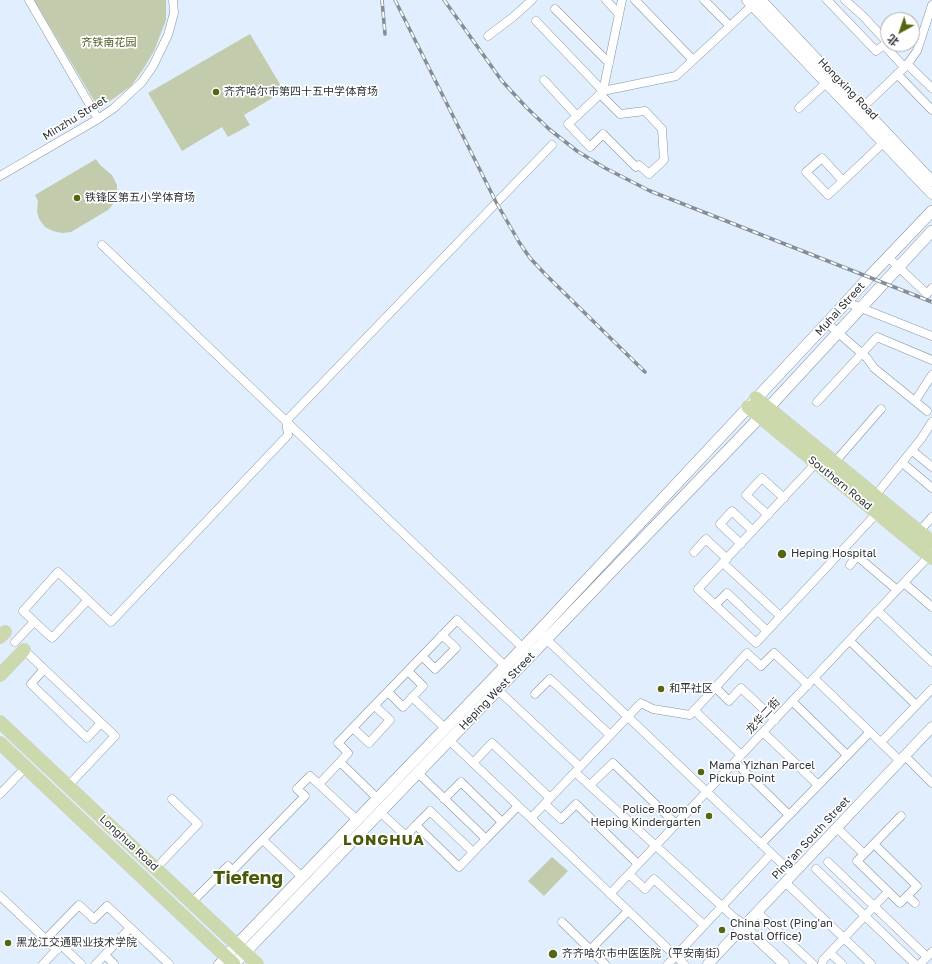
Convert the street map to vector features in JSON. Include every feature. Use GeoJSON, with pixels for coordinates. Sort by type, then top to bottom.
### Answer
{"type":"FeatureCollection","features":[{"type":"Feature","properties":{"kind":"main road","name":"Muhai Street"},"geometry":{"type":"LineString","coordinates":[[752,403],[932,211]]}},
{"type":"Feature","properties":{"kind":"main road","name":"Muhai Street"},"geometry":{"type":"LineString","coordinates":[[765,413],[932,231]]}},
{"type":"Feature","properties":{"kind":"main road","name":"Southern Road"},"geometry":{"type":"LineString","coordinates":[[752,403],[835,462],[932,542]]}},
{"type":"Feature","properties":{"kind":"main road","name":"Heping West Street"},"geometry":{"type":"LineString","coordinates":[[241,949],[302,877],[523,648],[752,403]]}},
{"type":"Feature","properties":{"kind":"main road","name":"Southern Road"},"geometry":{"type":"LineString","coordinates":[[765,413],[816,463],[931,556]]}},
{"type":"Feature","properties":{"kind":"main road","name":"Heping West Street"},"geometry":{"type":"LineString","coordinates":[[228,962],[380,812],[765,413]]}},
{"type":"Feature","properties":{"kind":"main road"},"geometry":{"type":"LineString","coordinates":[[0,675],[20,646]]}},
{"type":"Feature","properties":{"kind":"main road","name":"Longhua Road"},"geometry":{"type":"LineString","coordinates":[[0,722],[257,964]]}},
{"type":"Feature","properties":{"kind":"main road","name":"Longhua Road"},"geometry":{"type":"LineString","coordinates":[[0,743],[228,962]]}},
{"type":"Feature","properties":{"kind":"street"},"geometry":{"type":"LineString","coordinates":[[29,0],[98,119]]}},
{"type":"Feature","properties":{"kind":"street","name":"Minzhu Street"},"geometry":{"type":"LineString","coordinates":[[0,176],[98,119],[129,95],[142,82],[153,66],[168,35],[174,13],[174,0]]}},
{"type":"Feature","properties":{"kind":"street"},"geometry":{"type":"LineString","coordinates":[[488,36],[532,0]]}},
{"type":"Feature","properties":{"kind":"street"},"geometry":{"type":"LineString","coordinates":[[606,0],[619,14]]}},
{"type":"Feature","properties":{"kind":"street"},"geometry":{"type":"LineString","coordinates":[[536,21],[601,93],[620,114],[646,111],[662,129],[664,160],[649,174],[639,165],[636,167],[603,134],[590,147],[568,124],[601,93],[609,64],[622,0]]}},
{"type":"Feature","properties":{"kind":"street"},"geometry":{"type":"LineString","coordinates":[[635,0],[693,60]]}},
{"type":"Feature","properties":{"kind":"street"},"geometry":{"type":"LineString","coordinates":[[704,0],[730,26]]}},
{"type":"Feature","properties":{"kind":"street"},"geometry":{"type":"LineString","coordinates":[[827,0],[876,51],[880,48]]}},
{"type":"Feature","properties":{"kind":"street"},"geometry":{"type":"LineString","coordinates":[[844,0],[863,16],[880,34]]}},
{"type":"Feature","properties":{"kind":"street"},"geometry":{"type":"LineString","coordinates":[[601,93],[676,76],[755,1]]}},
{"type":"Feature","properties":{"kind":"street","name":"Hongxing Road"},"geometry":{"type":"LineString","coordinates":[[755,1],[826,83],[932,194]]}},
{"type":"Feature","properties":{"kind":"street","name":"Hongxing Road"},"geometry":{"type":"LineString","coordinates":[[755,1],[863,107],[932,181]]}},
{"type":"Feature","properties":{"kind":"street"},"geometry":{"type":"LineString","coordinates":[[863,107],[906,66],[917,51],[930,23],[932,5]]}},
{"type":"Feature","properties":{"kind":"street"},"geometry":{"type":"LineString","coordinates":[[555,9],[609,64]]}},
{"type":"Feature","properties":{"kind":"street"},"geometry":{"type":"LineString","coordinates":[[852,26],[863,16]]}},
{"type":"Feature","properties":{"kind":"street"},"geometry":{"type":"LineString","coordinates":[[892,52],[932,88]]}},
{"type":"Feature","properties":{"kind":"street"},"geometry":{"type":"LineString","coordinates":[[897,74],[932,110]]}},
{"type":"Feature","properties":{"kind":"street"},"geometry":{"type":"LineString","coordinates":[[544,80],[577,116]]}},
{"type":"Feature","properties":{"kind":"street"},"geometry":{"type":"LineString","coordinates":[[799,108],[826,83]]}},
{"type":"Feature","properties":{"kind":"street"},"geometry":{"type":"LineString","coordinates":[[843,180],[822,158],[806,172],[828,195],[883,143]]}},
{"type":"Feature","properties":{"kind":"street"},"geometry":{"type":"LineString","coordinates":[[286,422],[552,145]]}},
{"type":"Feature","properties":{"kind":"street"},"geometry":{"type":"LineString","coordinates":[[102,245],[523,648]]}},
{"type":"Feature","properties":{"kind":"street"},"geometry":{"type":"LineString","coordinates":[[888,257],[927,294],[932,288]]}},
{"type":"Feature","properties":{"kind":"street"},"geometry":{"type":"LineString","coordinates":[[846,302],[862,307],[932,336]]}},
{"type":"Feature","properties":{"kind":"street"},"geometry":{"type":"LineString","coordinates":[[827,323],[862,354],[874,368],[927,411]]}},
{"type":"Feature","properties":{"kind":"street"},"geometry":{"type":"LineString","coordinates":[[817,402],[877,337],[932,360]]}},
{"type":"Feature","properties":{"kind":"street"},"geometry":{"type":"LineString","coordinates":[[915,401],[932,375]]}},
{"type":"Feature","properties":{"kind":"street"},"geometry":{"type":"LineString","coordinates":[[835,462],[881,409]]}},
{"type":"Feature","properties":{"kind":"street"},"geometry":{"type":"LineString","coordinates":[[88,600],[52,638],[23,611],[58,572],[88,600],[111,622],[288,435],[286,422]]}},
{"type":"Feature","properties":{"kind":"street"},"geometry":{"type":"LineString","coordinates":[[875,496],[932,423]]}},
{"type":"Feature","properties":{"kind":"street"},"geometry":{"type":"LineString","coordinates":[[915,453],[932,467]]}},
{"type":"Feature","properties":{"kind":"street"},"geometry":{"type":"LineString","coordinates":[[816,463],[698,590],[756,643],[877,513]]}},
{"type":"Feature","properties":{"kind":"street"},"geometry":{"type":"LineString","coordinates":[[906,466],[932,488]]}},
{"type":"Feature","properties":{"kind":"street"},"geometry":{"type":"LineString","coordinates":[[768,515],[746,495],[762,478],[784,498]]}},
{"type":"Feature","properties":{"kind":"street"},"geometry":{"type":"LineString","coordinates":[[741,544],[720,524],[732,511],[753,531]]}},
{"type":"Feature","properties":{"kind":"street"},"geometry":{"type":"LineString","coordinates":[[919,532],[932,517]]}},
{"type":"Feature","properties":{"kind":"street"},"geometry":{"type":"LineString","coordinates":[[694,552],[706,539],[725,561],[778,614]]}},
{"type":"Feature","properties":{"kind":"street"},"geometry":{"type":"LineString","coordinates":[[850,565],[857,556],[897,590]]}},
{"type":"Feature","properties":{"kind":"street","name":"龙华二街"},"geometry":{"type":"LineString","coordinates":[[610,894],[878,610],[931,556]]}},
{"type":"Feature","properties":{"kind":"street"},"geometry":{"type":"LineString","coordinates":[[904,583],[932,607]]}},
{"type":"Feature","properties":{"kind":"street"},"geometry":{"type":"LineString","coordinates":[[715,605],[727,593],[768,631]]}},
{"type":"Feature","properties":{"kind":"street"},"geometry":{"type":"LineString","coordinates":[[878,610],[932,662]]}},
{"type":"Feature","properties":{"kind":"street"},"geometry":{"type":"LineString","coordinates":[[319,784],[348,753],[338,744],[457,620],[505,666]]}},
{"type":"Feature","properties":{"kind":"street"},"geometry":{"type":"LineString","coordinates":[[34,622],[20,646],[115,736],[68,786]]}},
{"type":"Feature","properties":{"kind":"street"},"geometry":{"type":"LineString","coordinates":[[538,632],[793,874]]}},
{"type":"Feature","properties":{"kind":"street"},"geometry":{"type":"LineString","coordinates":[[422,656],[436,669],[456,648],[442,635]]}},
{"type":"Feature","properties":{"kind":"street"},"geometry":{"type":"LineString","coordinates":[[850,640],[916,705]]}},
{"type":"Feature","properties":{"kind":"street"},"geometry":{"type":"LineString","coordinates":[[531,818],[641,702],[653,709],[690,714],[747,653],[761,666],[774,653],[808,685]]}},
{"type":"Feature","properties":{"kind":"street"},"geometry":{"type":"LineString","coordinates":[[44,669],[31,684],[88,738],[101,723]]}},
{"type":"Feature","properties":{"kind":"street"},"geometry":{"type":"LineString","coordinates":[[388,692],[402,707],[424,686],[408,671]]}},
{"type":"Feature","properties":{"kind":"street"},"geometry":{"type":"LineString","coordinates":[[814,678],[881,742],[932,783]]}},
{"type":"Feature","properties":{"kind":"street"},"geometry":{"type":"LineString","coordinates":[[535,694],[550,679],[610,735]]}},
{"type":"Feature","properties":{"kind":"street"},"geometry":{"type":"LineString","coordinates":[[715,688],[729,701],[741,688],[775,720]]}},
{"type":"Feature","properties":{"kind":"street"},"geometry":{"type":"LineString","coordinates":[[881,742],[932,689]]}},
{"type":"Feature","properties":{"kind":"street"},"geometry":{"type":"LineString","coordinates":[[498,690],[578,769],[590,785],[784,964]]}},
{"type":"Feature","properties":{"kind":"street"},"geometry":{"type":"LineString","coordinates":[[412,697],[445,728]]}},
{"type":"Feature","properties":{"kind":"street"},"geometry":{"type":"LineString","coordinates":[[792,701],[847,755]]}},
{"type":"Feature","properties":{"kind":"street"},"geometry":{"type":"LineString","coordinates":[[353,728],[369,742],[390,720],[375,706]]}},
{"type":"Feature","properties":{"kind":"street"},"geometry":{"type":"LineString","coordinates":[[694,710],[742,755]]}},
{"type":"Feature","properties":{"kind":"street"},"geometry":{"type":"LineString","coordinates":[[763,732],[818,785]]}},
{"type":"Feature","properties":{"kind":"street"},"geometry":{"type":"LineString","coordinates":[[761,844],[870,732]]}},
{"type":"Feature","properties":{"kind":"street","name":"Ping'an South Street"},"geometry":{"type":"LineString","coordinates":[[708,964],[741,924],[757,912],[902,759],[930,734]]}},
{"type":"Feature","properties":{"kind":"street"},"geometry":{"type":"LineString","coordinates":[[449,740],[684,964]]}},
{"type":"Feature","properties":{"kind":"street"},"geometry":{"type":"LineString","coordinates":[[473,763],[492,743],[547,801],[561,819],[576,804],[638,864]]}},
{"type":"Feature","properties":{"kind":"street"},"geometry":{"type":"LineString","coordinates":[[340,762],[378,799]]}},
{"type":"Feature","properties":{"kind":"street"},"geometry":{"type":"LineString","coordinates":[[735,762],[789,815]]}},
{"type":"Feature","properties":{"kind":"street"},"geometry":{"type":"LineString","coordinates":[[590,785],[613,763],[676,824]]}},
{"type":"Feature","properties":{"kind":"street"},"geometry":{"type":"LineString","coordinates":[[0,794],[26,767]]}},
{"type":"Feature","properties":{"kind":"street"},"geometry":{"type":"LineString","coordinates":[[418,773],[486,839]]}},
{"type":"Feature","properties":{"kind":"street"},"geometry":{"type":"LineString","coordinates":[[192,902],[228,866],[232,871],[263,840],[304,796],[297,789],[310,776],[357,820]]}},
{"type":"Feature","properties":{"kind":"street"},"geometry":{"type":"LineString","coordinates":[[444,799],[461,782],[502,822]]}},
{"type":"Feature","properties":{"kind":"street"},"geometry":{"type":"LineString","coordinates":[[156,868],[198,824],[172,799]]}},
{"type":"Feature","properties":{"kind":"street"},"geometry":{"type":"LineString","coordinates":[[416,825],[459,867],[518,806]]}},
{"type":"Feature","properties":{"kind":"street"},"geometry":{"type":"LineString","coordinates":[[380,812],[406,836],[430,811],[473,852]]}},
{"type":"Feature","properties":{"kind":"street"},"geometry":{"type":"LineString","coordinates":[[874,844],[917,886],[900,903],[857,862],[864,854],[901,816]]}},
{"type":"Feature","properties":{"kind":"street"},"geometry":{"type":"LineString","coordinates":[[837,828],[864,854]]}},
{"type":"Feature","properties":{"kind":"street"},"geometry":{"type":"LineString","coordinates":[[263,840],[302,877]]}},
{"type":"Feature","properties":{"kind":"street"},"geometry":{"type":"LineString","coordinates":[[668,964],[771,854]]}},
{"type":"Feature","properties":{"kind":"street"},"geometry":{"type":"LineString","coordinates":[[828,862],[927,959]]}},
{"type":"Feature","properties":{"kind":"street"},"geometry":{"type":"LineString","coordinates":[[816,869],[916,964]]}},
{"type":"Feature","properties":{"kind":"street"},"geometry":{"type":"LineString","coordinates":[[628,874],[645,889],[654,879],[704,925]]}},
{"type":"Feature","properties":{"kind":"street"},"geometry":{"type":"LineString","coordinates":[[785,882],[871,964]]}},
{"type":"Feature","properties":{"kind":"street"},"geometry":{"type":"LineString","coordinates":[[0,896],[57,950]]}},
{"type":"Feature","properties":{"kind":"street"},"geometry":{"type":"LineString","coordinates":[[822,964],[823,960],[884,896]]}},
{"type":"Feature","properties":{"kind":"street"},"geometry":{"type":"LineString","coordinates":[[907,896],[915,904]]}},
{"type":"Feature","properties":{"kind":"street"},"geometry":{"type":"LineString","coordinates":[[46,940],[79,905],[94,919],[107,906],[169,964]]}},
{"type":"Feature","properties":{"kind":"street"},"geometry":{"type":"LineString","coordinates":[[590,950],[628,911]]}},
{"type":"Feature","properties":{"kind":"street"},"geometry":{"type":"LineString","coordinates":[[757,912],[813,964]]}},
{"type":"Feature","properties":{"kind":"street"},"geometry":{"type":"LineString","coordinates":[[562,922],[605,964]]}},
{"type":"Feature","properties":{"kind":"street"},"geometry":{"type":"LineString","coordinates":[[96,964],[130,928]]}},
{"type":"Feature","properties":{"kind":"street"},"geometry":{"type":"LineString","coordinates":[[43,964],[61,945],[81,964]]}},
{"type":"Feature","properties":{"kind":"street"},"geometry":{"type":"LineString","coordinates":[[830,953],[842,964]]}},
{"type":"Feature","properties":{"kind":"street"},"geometry":{"type":"LineString","coordinates":[[105,955],[114,964]]}},
{"type":"Feature","properties":{"kind":"green space","name":"齐铁南花园"},"geometry":{"type":"Polygon","coordinates":[[[34,0],[166,0],[166,20],[154,51],[131,86],[99,109],[34,0]]]}},
{"type":"Feature","properties":{"kind":"green space","name":"齐齐哈尔市第四十五中学体育场"},"geometry":{"type":"Polygon","coordinates":[[[250,34],[284,91],[244,115],[250,125],[228,137],[222,127],[182,151],[148,93],[250,34]]]}},
{"type":"Feature","properties":{"kind":"green space","name":"铁锋区第五小学体育场"},"geometry":{"type":"Polygon","coordinates":[[[96,159],[100,165],[112,175],[117,185],[117,195],[114,203],[108,210],[71,232],[62,233],[45,227],[39,219],[37,211],[38,201],[35,195],[96,159]]]}},
{"type":"Feature","properties":{"kind":"green space"},"geometry":{"type":"Polygon","coordinates":[[[552,857],[568,871],[544,896],[528,881],[552,857]]]}},
{"type":"Feature","properties":{"kind":"railway"},"geometry":{"type":"LineString","coordinates":[[382,0],[385,34]]}},
{"type":"Feature","properties":{"kind":"railway"},"geometry":{"type":"LineString","coordinates":[[395,0],[496,202],[519,242],[530,258],[545,274],[645,372]]}},
{"type":"Feature","properties":{"kind":"railway"},"geometry":{"type":"LineString","coordinates":[[444,0],[502,81],[549,129],[577,151],[605,168],[650,191],[932,302]]}},
{"type":"Feature","properties":{"kind":"place","name":"齐齐哈尔市第四十五中学体育场"},"geometry":{"type":"Point","coordinates":[216,92]}},
{"type":"Feature","properties":{"kind":"place","name":"铁锋区第五小学体育场"},"geometry":{"type":"Point","coordinates":[77,198]}},
{"type":"Feature","properties":{"kind":"place","name":"Heping Hospital"},"geometry":{"type":"Point","coordinates":[782,554]}},
{"type":"Feature","properties":{"kind":"place","name":"和平社区"},"geometry":{"type":"Point","coordinates":[661,689]}},
{"type":"Feature","properties":{"kind":"place","name":"Mama Yizhan Parcel Pickup Point"},"geometry":{"type":"Point","coordinates":[701,772]}},
{"type":"Feature","properties":{"kind":"place","name":"Police Room of Heping Kindergarten"},"geometry":{"type":"Point","coordinates":[709,816]}},
{"type":"Feature","properties":{"kind":"place","name":"China Post (Ping'an Postal Office)"},"geometry":{"type":"Point","coordinates":[722,930]}},
{"type":"Feature","properties":{"kind":"place","name":"黑龙江交通职业技术学院"},"geometry":{"type":"Point","coordinates":[8,943]}},
{"type":"Feature","properties":{"kind":"place","name":"齐齐哈尔市中医医院（平安南街）"},"geometry":{"type":"Point","coordinates":[553,954]}},
{"type":"Feature","properties":{"kind":"district","name":"LONGHUA"},"geometry":{"type":"Point","coordinates":[384,840]}},
{"type":"Feature","properties":{"kind":"district","name":"Tiefeng"},"geometry":{"type":"Point","coordinates":[248,878]}}]}
